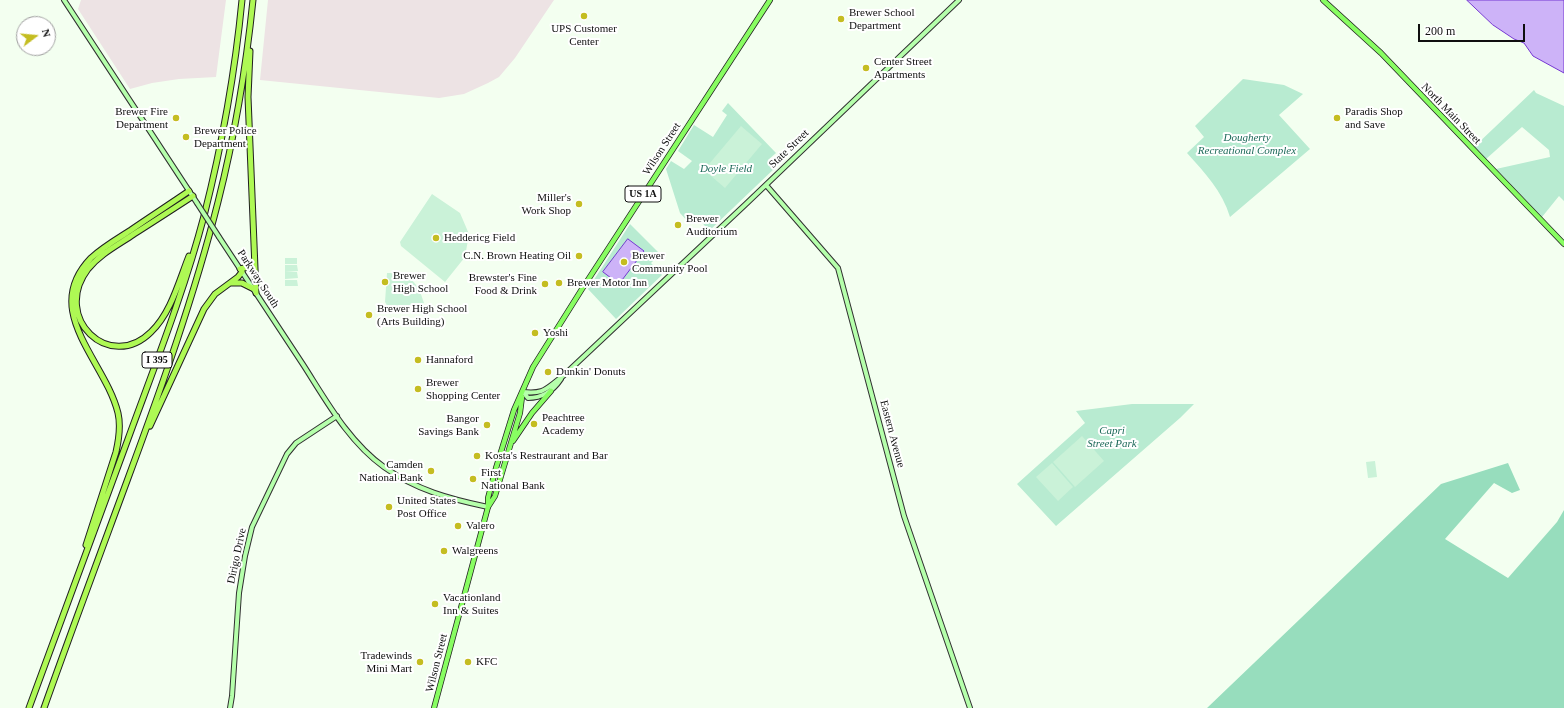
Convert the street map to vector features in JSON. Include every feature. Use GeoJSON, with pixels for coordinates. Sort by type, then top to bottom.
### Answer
{"type":"FeatureCollection","features":[{"type":"Feature","properties":{"kind":"highway","name":"I 395"},"geometry":{"type":"LineString","coordinates":[[29,708],[173,317],[200,229],[226,115],[242,0]]}},
{"type":"Feature","properties":{"kind":"highway"},"geometry":{"type":"LineString","coordinates":[[253,0],[248,92],[255,291]]}},
{"type":"Feature","properties":{"kind":"highway","name":"I 395"},"geometry":{"type":"LineString","coordinates":[[44,708],[136,458],[182,327],[201,267],[216,212],[235,125],[253,0]]}},
{"type":"Feature","properties":{"kind":"highway"},"geometry":{"type":"LineString","coordinates":[[191,194],[103,255],[88,269],[78,288],[76,304],[79,319],[88,332],[100,342],[117,346],[134,343],[149,334],[158,324],[166,311],[200,229]]}},
{"type":"Feature","properties":{"kind":"highway"},"geometry":{"type":"LineString","coordinates":[[78,575],[88,537],[116,452],[119,426],[118,413],[112,396],[74,319],[71,302],[74,286],[82,269],[98,252],[191,194]]}},
{"type":"Feature","properties":{"kind":"highway"},"geometry":{"type":"LineString","coordinates":[[136,458],[202,312],[213,296],[238,277],[241,270],[252,264],[254,257]]}},
{"type":"Feature","properties":{"kind":"highway"},"geometry":{"type":"LineString","coordinates":[[228,284],[238,282],[247,284],[255,291]]}},
{"type":"Feature","properties":{"kind":"main road","name":"Parkway South"},"geometry":{"type":"LineString","coordinates":[[64,0],[352,437],[382,466],[413,485],[438,495],[488,507]]}},
{"type":"Feature","properties":{"kind":"main road","name":"Wilson Street"},"geometry":{"type":"LineString","coordinates":[[434,708],[488,507],[488,498],[496,468],[514,410],[533,368],[550,339],[770,0]]}},
{"type":"Feature","properties":{"kind":"main road","name":"State Street"},"geometry":{"type":"LineString","coordinates":[[523,392],[534,393],[542,391],[562,377],[766,185],[959,0]]}},
{"type":"Feature","properties":{"kind":"main road","name":"North Main Street"},"geometry":{"type":"LineString","coordinates":[[1323,0],[1381,53],[1564,244]]}},
{"type":"Feature","properties":{"kind":"main road","name":"Eastern Avenue"},"geometry":{"type":"LineString","coordinates":[[766,185],[838,268],[904,516],[970,708]]}},
{"type":"Feature","properties":{"kind":"main road","name":"State Street"},"geometry":{"type":"LineString","coordinates":[[551,391],[562,377]]}},
{"type":"Feature","properties":{"kind":"main road"},"geometry":{"type":"LineString","coordinates":[[523,392],[528,398],[534,398],[551,391]]}},
{"type":"Feature","properties":{"kind":"main road"},"geometry":{"type":"LineString","coordinates":[[509,447],[532,413],[551,391]]}},
{"type":"Feature","properties":{"kind":"main road","name":"Wilson Street"},"geometry":{"type":"LineString","coordinates":[[488,507],[495,496],[520,413],[523,392]]}},
{"type":"Feature","properties":{"kind":"main road","name":"Dirigo Drive"},"geometry":{"type":"LineString","coordinates":[[230,708],[239,593],[245,556],[252,527],[287,454],[296,443],[337,416]]}},
{"type":"Feature","properties":{"kind":"shaded area"},"geometry":{"type":"Polygon","coordinates":[[[81,0],[226,0],[216,77],[179,79],[152,83],[130,89],[78,9],[81,0]]]}},
{"type":"Feature","properties":{"kind":"shaded area"},"geometry":{"type":"Polygon","coordinates":[[[268,0],[554,0],[515,58],[499,77],[464,94],[439,98],[260,80],[268,0]]]}},
{"type":"Feature","properties":{"kind":"shaded area"},"geometry":{"type":"Polygon","coordinates":[[[1467,0],[1564,0],[1564,73],[1533,56],[1524,43],[1514,39],[1493,25],[1467,0]]]}},
{"type":"Feature","properties":{"kind":"shaded area","name":"Brewer Community Pool"},"geometry":{"type":"Polygon","coordinates":[[[628,239],[644,251],[619,284],[603,272],[628,239]]]}},
{"type":"Feature","properties":{"kind":"green space","name":"Dougherty Recreational Complex"},"geometry":{"type":"Polygon","coordinates":[[[1243,79],[1284,85],[1303,94],[1279,115],[1310,149],[1230,217],[1218,191],[1187,153],[1204,137],[1195,126],[1243,79]]]}},
{"type":"Feature","properties":{"kind":"green space"},"geometry":{"type":"Polygon","coordinates":[[[1534,90],[1536,93],[1564,106],[1564,201],[1559,196],[1542,217],[1496,169],[1550,157],[1549,150],[1522,127],[1486,159],[1474,147],[1534,90]]]}},
{"type":"Feature","properties":{"kind":"green space","name":"Doyle Field"},"geometry":{"type":"Polygon","coordinates":[[[728,103],[776,153],[768,160],[776,167],[709,231],[700,220],[690,224],[680,213],[666,169],[671,161],[684,169],[692,161],[678,151],[694,125],[713,137],[727,115],[722,111],[728,103]]]}},
{"type":"Feature","properties":{"kind":"green space"},"geometry":{"type":"Polygon","coordinates":[[[741,126],[762,144],[725,188],[704,170],[741,126]]]}},
{"type":"Feature","properties":{"kind":"green space","name":"Heddericg Field"},"geometry":{"type":"Polygon","coordinates":[[[432,194],[460,213],[469,234],[465,257],[445,282],[401,246],[400,242],[432,194]]]}},
{"type":"Feature","properties":{"kind":"green space"},"geometry":{"type":"Polygon","coordinates":[[[630,224],[660,254],[651,263],[662,275],[616,319],[588,289],[630,224]]]}},
{"type":"Feature","properties":{"kind":"green space"},"geometry":{"type":"Polygon","coordinates":[[[285,258],[297,258],[297,264],[285,264],[285,258]]]}},
{"type":"Feature","properties":{"kind":"green space"},"geometry":{"type":"Polygon","coordinates":[[[285,265],[297,265],[298,271],[285,272],[285,265]]]}},
{"type":"Feature","properties":{"kind":"green space"},"geometry":{"type":"Polygon","coordinates":[[[285,272],[297,272],[298,278],[285,279],[285,272]]]}},
{"type":"Feature","properties":{"kind":"green space"},"geometry":{"type":"Polygon","coordinates":[[[387,273],[401,274],[412,280],[419,289],[424,303],[397,309],[388,307],[385,302],[387,273]]]}},
{"type":"Feature","properties":{"kind":"green space"},"geometry":{"type":"Polygon","coordinates":[[[285,280],[297,280],[298,286],[285,286],[285,280]]]}},
{"type":"Feature","properties":{"kind":"green space","name":"Capri Street Park"},"geometry":{"type":"Polygon","coordinates":[[[1132,404],[1194,404],[1180,418],[1056,526],[1017,484],[1085,423],[1076,411],[1132,404]]]}},
{"type":"Feature","properties":{"kind":"green space"},"geometry":{"type":"Polygon","coordinates":[[[1082,436],[1104,461],[1075,487],[1053,462],[1082,436]]]}},
{"type":"Feature","properties":{"kind":"green space"},"geometry":{"type":"Polygon","coordinates":[[[1375,461],[1377,477],[1368,478],[1366,462],[1375,461]]]}},
{"type":"Feature","properties":{"kind":"green space"},"geometry":{"type":"Polygon","coordinates":[[[1052,463],[1073,487],[1058,501],[1036,477],[1052,463]]]}},
{"type":"Feature","properties":{"kind":"green space"},"geometry":{"type":"Polygon","coordinates":[[[1508,463],[1520,490],[1512,493],[1494,483],[1445,539],[1508,578],[1557,522],[1564,510],[1564,708],[1207,708],[1441,484],[1508,463]]]}},
{"type":"Feature","properties":{"kind":"place","name":"UPS Customer Center"},"geometry":{"type":"Point","coordinates":[584,16]}},
{"type":"Feature","properties":{"kind":"place","name":"Brewer School Department"},"geometry":{"type":"Point","coordinates":[841,19]}},
{"type":"Feature","properties":{"kind":"place","name":"Center Street Apartments"},"geometry":{"type":"Point","coordinates":[866,68]}},
{"type":"Feature","properties":{"kind":"place","name":"Brewer Fire Department"},"geometry":{"type":"Point","coordinates":[176,118]}},
{"type":"Feature","properties":{"kind":"place","name":"Paradis Shop and Save"},"geometry":{"type":"Point","coordinates":[1337,118]}},
{"type":"Feature","properties":{"kind":"place","name":"Brewer Police Department"},"geometry":{"type":"Point","coordinates":[186,137]}},
{"type":"Feature","properties":{"kind":"place","name":"Miller's Work Shop"},"geometry":{"type":"Point","coordinates":[579,204]}},
{"type":"Feature","properties":{"kind":"place","name":"Brewer Auditorium"},"geometry":{"type":"Point","coordinates":[678,225]}},
{"type":"Feature","properties":{"kind":"place","name":"Heddericg Field"},"geometry":{"type":"Point","coordinates":[436,238]}},
{"type":"Feature","properties":{"kind":"place","name":"C.N. Brown Heating Oil"},"geometry":{"type":"Point","coordinates":[579,256]}},
{"type":"Feature","properties":{"kind":"place","name":"Brewer Community Pool"},"geometry":{"type":"Point","coordinates":[624,262]}},
{"type":"Feature","properties":{"kind":"place","name":"Brewer High School"},"geometry":{"type":"Point","coordinates":[385,282]}},
{"type":"Feature","properties":{"kind":"place","name":"Brewer Motor Inn"},"geometry":{"type":"Point","coordinates":[559,283]}},
{"type":"Feature","properties":{"kind":"place","name":"Brewster's Fine Food & Drink"},"geometry":{"type":"Point","coordinates":[545,284]}},
{"type":"Feature","properties":{"kind":"place","name":"Brewer High School (Arts Building)"},"geometry":{"type":"Point","coordinates":[369,315]}},
{"type":"Feature","properties":{"kind":"place","name":"Yoshi"},"geometry":{"type":"Point","coordinates":[535,333]}},
{"type":"Feature","properties":{"kind":"place","name":"Hannaford"},"geometry":{"type":"Point","coordinates":[418,360]}},
{"type":"Feature","properties":{"kind":"place","name":"Dunkin' Donuts"},"geometry":{"type":"Point","coordinates":[548,372]}},
{"type":"Feature","properties":{"kind":"place","name":"Brewer Shopping Center"},"geometry":{"type":"Point","coordinates":[418,389]}},
{"type":"Feature","properties":{"kind":"place","name":"Peachtree Academy"},"geometry":{"type":"Point","coordinates":[534,424]}},
{"type":"Feature","properties":{"kind":"place","name":"Bangor Savings Bank"},"geometry":{"type":"Point","coordinates":[487,425]}},
{"type":"Feature","properties":{"kind":"place","name":"Kosta's Restraurant and Bar"},"geometry":{"type":"Point","coordinates":[477,456]}},
{"type":"Feature","properties":{"kind":"place","name":"Camden National Bank"},"geometry":{"type":"Point","coordinates":[431,471]}},
{"type":"Feature","properties":{"kind":"place","name":"First National Bank"},"geometry":{"type":"Point","coordinates":[473,479]}},
{"type":"Feature","properties":{"kind":"place","name":"United States Post Office"},"geometry":{"type":"Point","coordinates":[389,507]}},
{"type":"Feature","properties":{"kind":"place","name":"Valero"},"geometry":{"type":"Point","coordinates":[458,526]}},
{"type":"Feature","properties":{"kind":"place","name":"Walgreens"},"geometry":{"type":"Point","coordinates":[444,551]}},
{"type":"Feature","properties":{"kind":"place","name":"Vacationland Inn & Suites"},"geometry":{"type":"Point","coordinates":[435,604]}},
{"type":"Feature","properties":{"kind":"place","name":"Tradewinds Mini Mart"},"geometry":{"type":"Point","coordinates":[420,662]}},
{"type":"Feature","properties":{"kind":"place","name":"KFC"},"geometry":{"type":"Point","coordinates":[468,662]}}]}
